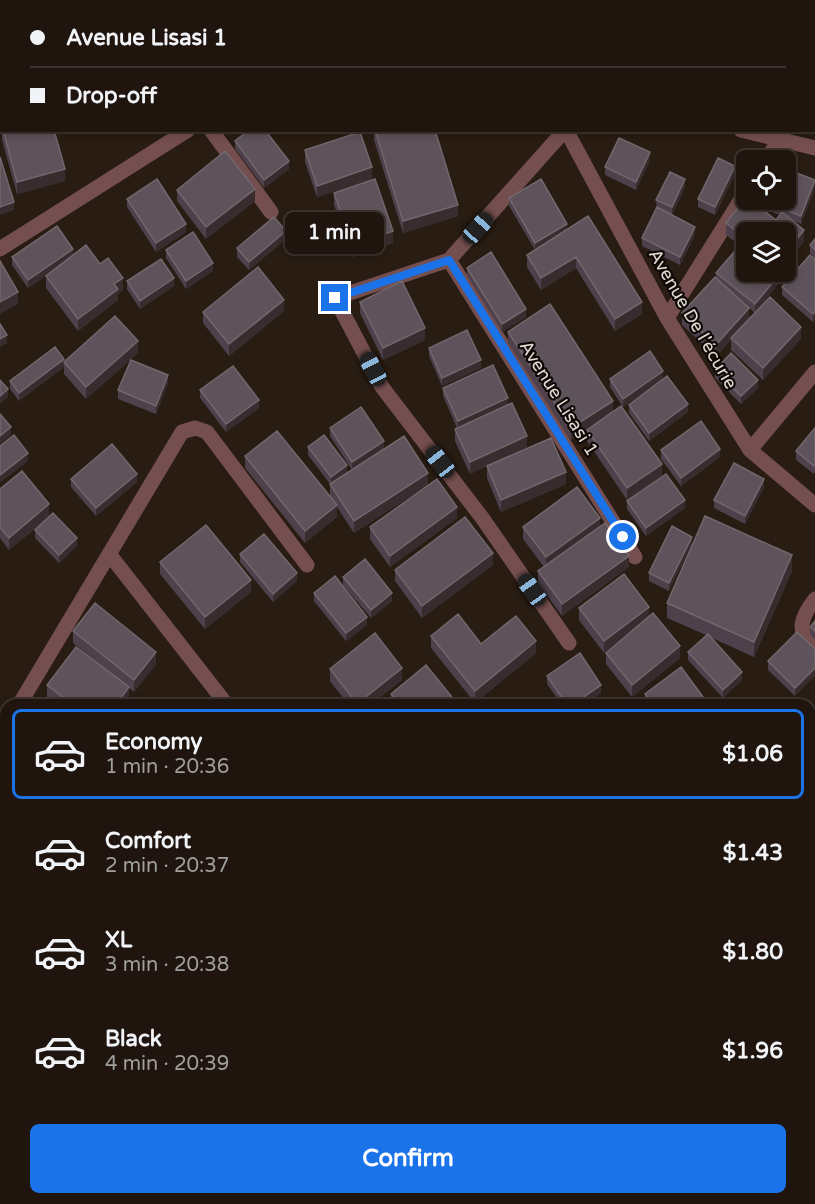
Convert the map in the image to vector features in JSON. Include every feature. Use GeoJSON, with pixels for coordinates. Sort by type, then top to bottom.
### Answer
{"type":"FeatureCollection","features":[{"type":"Feature","properties":{"kind":"street"},"geometry":{"type":"LineString","coordinates":[[0,249],[185,132]]}},
{"type":"Feature","properties":{"kind":"street"},"geometry":{"type":"LineString","coordinates":[[212,132],[271,212]]}},
{"type":"Feature","properties":{"kind":"street"},"geometry":{"type":"LineString","coordinates":[[563,132],[449,260],[335,298],[382,387],[483,519],[569,643]]}},
{"type":"Feature","properties":{"kind":"street","name":"Avenue De l'écurie"},"geometry":{"type":"LineString","coordinates":[[566,132],[667,318],[750,450],[815,505]]}},
{"type":"Feature","properties":{"kind":"street"},"geometry":{"type":"LineString","coordinates":[[749,132],[815,148]]}},
{"type":"Feature","properties":{"kind":"street"},"geometry":{"type":"LineString","coordinates":[[772,150],[779,140]]}},
{"type":"Feature","properties":{"kind":"street"},"geometry":{"type":"LineString","coordinates":[[667,318],[736,208]]}},
{"type":"Feature","properties":{"kind":"street","name":"Avenue Lisasi 1"},"geometry":{"type":"LineString","coordinates":[[449,260],[635,557]]}},
{"type":"Feature","properties":{"kind":"street"},"geometry":{"type":"LineString","coordinates":[[750,450],[815,372]]}},
{"type":"Feature","properties":{"kind":"street"},"geometry":{"type":"LineString","coordinates":[[23,699],[182,432],[195,428],[207,432],[307,565]]}},
{"type":"Feature","properties":{"kind":"street"},"geometry":{"type":"LineString","coordinates":[[110,555],[222,699]]}},
{"type":"Feature","properties":{"kind":"street"},"geometry":{"type":"LineString","coordinates":[[815,599],[802,617],[801,629],[807,641],[815,647]]}},
{"type":"Feature","properties":{"kind":"building"},"geometry":{"type":"Polygon","coordinates":[[[4,132],[55,132],[65,169],[17,182],[4,132]]]}},
{"type":"Feature","properties":{"kind":"building"},"geometry":{"type":"Polygon","coordinates":[[[246,132],[267,132],[289,161],[264,180],[235,141],[246,132]]]}},
{"type":"Feature","properties":{"kind":"building"},"geometry":{"type":"Polygon","coordinates":[[[360,132],[372,167],[317,186],[305,150],[360,132]]]}},
{"type":"Feature","properties":{"kind":"building"},"geometry":{"type":"Polygon","coordinates":[[[376,132],[436,132],[458,205],[403,221],[376,132]]]}},
{"type":"Feature","properties":{"kind":"building"},"geometry":{"type":"Polygon","coordinates":[[[619,138],[650,152],[636,182],[605,167],[619,138]]]}},
{"type":"Feature","properties":{"kind":"building"},"geometry":{"type":"Polygon","coordinates":[[[225,151],[255,189],[206,227],[177,190],[225,151]]]}},
{"type":"Feature","properties":{"kind":"building"},"geometry":{"type":"Polygon","coordinates":[[[0,157],[14,202],[0,207],[0,157]]]}},
{"type":"Feature","properties":{"kind":"building"},"geometry":{"type":"Polygon","coordinates":[[[718,158],[735,166],[715,207],[698,199],[718,158]]]}},
{"type":"Feature","properties":{"kind":"building"},"geometry":{"type":"Polygon","coordinates":[[[670,172],[685,179],[672,207],[656,200],[670,172]]]}},
{"type":"Feature","properties":{"kind":"building"},"geometry":{"type":"Polygon","coordinates":[[[796,173],[815,180],[801,216],[786,210],[796,210],[796,173]]]}},
{"type":"Feature","properties":{"kind":"building"},"geometry":{"type":"Polygon","coordinates":[[[157,179],[186,224],[156,243],[127,199],[157,179]]]}},
{"type":"Feature","properties":{"kind":"building"},"geometry":{"type":"Polygon","coordinates":[[[375,179],[393,231],[352,245],[334,193],[375,179]]]}},
{"type":"Feature","properties":{"kind":"building"},"geometry":{"type":"Polygon","coordinates":[[[541,179],[567,224],[535,243],[509,198],[541,179]]]}},
{"type":"Feature","properties":{"kind":"building"},"geometry":{"type":"Polygon","coordinates":[[[657,207],[695,227],[680,257],[642,238],[657,207]]]}},
{"type":"Feature","properties":{"kind":"building"},"geometry":{"type":"Polygon","coordinates":[[[736,210],[763,210],[776,220],[782,212],[794,222],[736,222],[736,231],[726,223],[736,210]]]}},
{"type":"Feature","properties":{"kind":"building"},"geometry":{"type":"Polygon","coordinates":[[[588,216],[642,302],[615,319],[576,257],[541,278],[527,255],[588,216]]]}},
{"type":"Feature","properties":{"kind":"building"},"geometry":{"type":"Polygon","coordinates":[[[274,217],[286,231],[249,262],[237,248],[274,217]]]}},
{"type":"Feature","properties":{"kind":"building"},"geometry":{"type":"Polygon","coordinates":[[[796,223],[804,230],[796,240],[796,223]]]}},
{"type":"Feature","properties":{"kind":"building"},"geometry":{"type":"Polygon","coordinates":[[[57,226],[73,249],[28,280],[12,257],[57,226]]]}},
{"type":"Feature","properties":{"kind":"building"},"geometry":{"type":"Polygon","coordinates":[[[193,232],[213,263],[186,281],[166,250],[193,232]]]}},
{"type":"Feature","properties":{"kind":"building"},"geometry":{"type":"Polygon","coordinates":[[[815,239],[815,250],[810,245],[815,239]]]}},
{"type":"Feature","properties":{"kind":"building"},"geometry":{"type":"Polygon","coordinates":[[[86,245],[100,264],[108,258],[123,278],[114,284],[118,289],[78,319],[46,276],[86,245]]]}},
{"type":"Feature","properties":{"kind":"building"},"geometry":{"type":"Polygon","coordinates":[[[736,250],[736,282],[773,282],[755,304],[716,273],[736,250]]]}},
{"type":"Feature","properties":{"kind":"building"},"geometry":{"type":"Polygon","coordinates":[[[491,252],[526,309],[502,324],[467,268],[491,252]]]}},
{"type":"Feature","properties":{"kind":"building"},"geometry":{"type":"Polygon","coordinates":[[[810,255],[815,259],[815,312],[813,314],[782,287],[786,282],[796,282],[796,271],[810,255]]]}},
{"type":"Feature","properties":{"kind":"building"},"geometry":{"type":"Polygon","coordinates":[[[161,259],[174,278],[140,301],[127,281],[161,259]]]}},
{"type":"Feature","properties":{"kind":"building"},"geometry":{"type":"Polygon","coordinates":[[[0,261],[18,292],[0,302],[0,261]]]}},
{"type":"Feature","properties":{"kind":"building"},"geometry":{"type":"Polygon","coordinates":[[[258,267],[284,300],[229,344],[203,312],[258,267]]]}},
{"type":"Feature","properties":{"kind":"building"},"geometry":{"type":"Polygon","coordinates":[[[715,277],[749,308],[716,345],[682,313],[715,277]]]}},
{"type":"Feature","properties":{"kind":"building"},"geometry":{"type":"Polygon","coordinates":[[[402,281],[425,328],[383,348],[360,302],[402,281]]]}},
{"type":"Feature","properties":{"kind":"building"},"geometry":{"type":"Polygon","coordinates":[[[770,297],[801,327],[763,368],[731,338],[770,297]]]}},
{"type":"Feature","properties":{"kind":"building"},"geometry":{"type":"Polygon","coordinates":[[[550,304],[613,401],[571,428],[508,332],[550,304]]]}},
{"type":"Feature","properties":{"kind":"building"},"geometry":{"type":"Polygon","coordinates":[[[115,316],[138,341],[86,387],[64,362],[115,316]]]}},
{"type":"Feature","properties":{"kind":"building"},"geometry":{"type":"Polygon","coordinates":[[[0,324],[7,335],[0,339],[0,324]]]}},
{"type":"Feature","properties":{"kind":"building"},"geometry":{"type":"Polygon","coordinates":[[[467,330],[481,360],[442,378],[429,348],[467,330]]]}},
{"type":"Feature","properties":{"kind":"building"},"geometry":{"type":"Polygon","coordinates":[[[55,347],[64,359],[19,393],[10,381],[55,347]]]}},
{"type":"Feature","properties":{"kind":"building"},"geometry":{"type":"Polygon","coordinates":[[[650,351],[663,371],[623,399],[610,379],[650,351]]]}},
{"type":"Feature","properties":{"kind":"building"},"geometry":{"type":"Polygon","coordinates":[[[731,353],[758,380],[741,396],[715,370],[731,353]]]}},
{"type":"Feature","properties":{"kind":"building"},"geometry":{"type":"Polygon","coordinates":[[[131,360],[168,375],[156,406],[118,390],[131,360]]]}},
{"type":"Feature","properties":{"kind":"building"},"geometry":{"type":"Polygon","coordinates":[[[493,365],[508,398],[458,421],[443,388],[493,365]]]}},
{"type":"Feature","properties":{"kind":"building"},"geometry":{"type":"Polygon","coordinates":[[[233,366],[259,400],[226,424],[200,390],[233,366]]]}},
{"type":"Feature","properties":{"kind":"building"},"geometry":{"type":"Polygon","coordinates":[[[667,376],[688,404],[649,433],[629,405],[667,376]]]}},
{"type":"Feature","properties":{"kind":"building"},"geometry":{"type":"Polygon","coordinates":[[[0,380],[8,389],[0,396],[0,380]]]}},
{"type":"Feature","properties":{"kind":"building"},"geometry":{"type":"Polygon","coordinates":[[[512,403],[527,436],[470,462],[455,429],[512,403]]]}},
{"type":"Feature","properties":{"kind":"building"},"geometry":{"type":"Polygon","coordinates":[[[621,406],[662,464],[627,488],[587,430],[621,406]]]}},
{"type":"Feature","properties":{"kind":"building"},"geometry":{"type":"Polygon","coordinates":[[[361,407],[384,441],[352,462],[330,428],[361,407]]]}},
{"type":"Feature","properties":{"kind":"building"},"geometry":{"type":"Polygon","coordinates":[[[0,414],[11,427],[0,436],[0,414]]]}},
{"type":"Feature","properties":{"kind":"building"},"geometry":{"type":"Polygon","coordinates":[[[701,421],[720,449],[681,478],[661,450],[701,421]]]}},
{"type":"Feature","properties":{"kind":"building"},"geometry":{"type":"Polygon","coordinates":[[[815,428],[815,464],[814,466],[796,451],[815,428]]]}},
{"type":"Feature","properties":{"kind":"building"},"geometry":{"type":"Polygon","coordinates":[[[277,431],[337,505],[305,531],[245,456],[277,431]]]}},
{"type":"Feature","properties":{"kind":"building"},"geometry":{"type":"Polygon","coordinates":[[[14,435],[28,453],[0,475],[0,446],[14,435]]]}},
{"type":"Feature","properties":{"kind":"building"},"geometry":{"type":"Polygon","coordinates":[[[324,435],[347,465],[331,477],[308,447],[324,435]]]}},
{"type":"Feature","properties":{"kind":"building"},"geometry":{"type":"Polygon","coordinates":[[[404,436],[428,473],[354,521],[330,484],[404,436]]]}},
{"type":"Feature","properties":{"kind":"building"},"geometry":{"type":"Polygon","coordinates":[[[551,438],[566,472],[501,500],[487,466],[551,438]]]}},
{"type":"Feature","properties":{"kind":"building"},"geometry":{"type":"Polygon","coordinates":[[[112,444],[137,474],[96,508],[71,479],[112,444]]]}},
{"type":"Feature","properties":{"kind":"building"},"geometry":{"type":"Polygon","coordinates":[[[734,463],[764,479],[745,516],[714,500],[734,463]]]}},
{"type":"Feature","properties":{"kind":"building"},"geometry":{"type":"Polygon","coordinates":[[[22,471],[49,504],[9,538],[0,527],[0,489],[22,471]]]}},
{"type":"Feature","properties":{"kind":"building"},"geometry":{"type":"Polygon","coordinates":[[[666,474],[685,500],[646,528],[627,501],[666,474]]]}},
{"type":"Feature","properties":{"kind":"building"},"geometry":{"type":"Polygon","coordinates":[[[437,479],[457,507],[390,556],[370,527],[437,479]]]}},
{"type":"Feature","properties":{"kind":"building"},"geometry":{"type":"Polygon","coordinates":[[[577,487],[600,518],[546,557],[523,527],[577,487]]]}},
{"type":"Feature","properties":{"kind":"building"},"geometry":{"type":"Polygon","coordinates":[[[53,513],[77,538],[59,555],[35,530],[53,513]]]}},
{"type":"Feature","properties":{"kind":"building"},"geometry":{"type":"Polygon","coordinates":[[[705,516],[792,555],[754,642],[667,603],[705,516]]]}},
{"type":"Feature","properties":{"kind":"building"},"geometry":{"type":"Polygon","coordinates":[[[465,517],[493,553],[422,606],[395,570],[465,517]]]}},
{"type":"Feature","properties":{"kind":"building"},"geometry":{"type":"Polygon","coordinates":[[[605,523],[629,556],[562,604],[538,571],[605,523]]]}},
{"type":"Feature","properties":{"kind":"building"},"geometry":{"type":"Polygon","coordinates":[[[206,525],[251,580],[205,617],[160,562],[206,525]]]}},
{"type":"Feature","properties":{"kind":"building"},"geometry":{"type":"Polygon","coordinates":[[[672,526],[692,537],[669,583],[649,573],[672,526]]]}},
{"type":"Feature","properties":{"kind":"building"},"geometry":{"type":"Polygon","coordinates":[[[264,534],[297,573],[273,594],[240,554],[264,534]]]}},
{"type":"Feature","properties":{"kind":"building"},"geometry":{"type":"Polygon","coordinates":[[[365,559],[392,593],[371,610],[343,577],[365,559]]]}},
{"type":"Feature","properties":{"kind":"building"},"geometry":{"type":"Polygon","coordinates":[[[624,574],[649,607],[604,641],[579,608],[624,574]]]}},
{"type":"Feature","properties":{"kind":"building"},"geometry":{"type":"Polygon","coordinates":[[[335,576],[367,617],[346,633],[314,593],[335,576]]]}},
{"type":"Feature","properties":{"kind":"building"},"geometry":{"type":"Polygon","coordinates":[[[95,603],[156,652],[134,680],[73,631],[95,603]]]}},
{"type":"Feature","properties":{"kind":"building"},"geometry":{"type":"Polygon","coordinates":[[[653,613],[680,646],[632,685],[606,653],[653,613]]]}},
{"type":"Feature","properties":{"kind":"building"},"geometry":{"type":"Polygon","coordinates":[[[458,614],[481,644],[516,616],[536,641],[475,691],[431,636],[458,614]]]}},
{"type":"Feature","properties":{"kind":"building"},"geometry":{"type":"Polygon","coordinates":[[[815,621],[815,631],[810,627],[815,621]]]}},
{"type":"Feature","properties":{"kind":"building"},"geometry":{"type":"Polygon","coordinates":[[[797,632],[815,649],[815,668],[795,688],[768,661],[797,632]]]}},
{"type":"Feature","properties":{"kind":"building"},"geometry":{"type":"Polygon","coordinates":[[[375,633],[402,668],[363,699],[353,699],[330,669],[375,633]]]}},
{"type":"Feature","properties":{"kind":"building"},"geometry":{"type":"Polygon","coordinates":[[[708,634],[742,672],[723,690],[688,652],[708,634]]]}},
{"type":"Feature","properties":{"kind":"building"},"geometry":{"type":"Polygon","coordinates":[[[76,647],[129,687],[120,699],[65,699],[47,685],[76,647]]]}},
{"type":"Feature","properties":{"kind":"building"},"geometry":{"type":"Polygon","coordinates":[[[580,653],[601,685],[581,699],[563,699],[547,676],[580,653]]]}},
{"type":"Feature","properties":{"kind":"building"},"geometry":{"type":"Polygon","coordinates":[[[426,665],[454,699],[395,699],[391,694],[426,665]]]}},
{"type":"Feature","properties":{"kind":"building"},"geometry":{"type":"Polygon","coordinates":[[[681,667],[705,699],[649,699],[645,694],[681,667]]]}},
{"type":"Feature","properties":{"kind":"route"},"geometry":{"type":"LineString","coordinates":[[335,298],[449,260],[623,537]]}}]}
